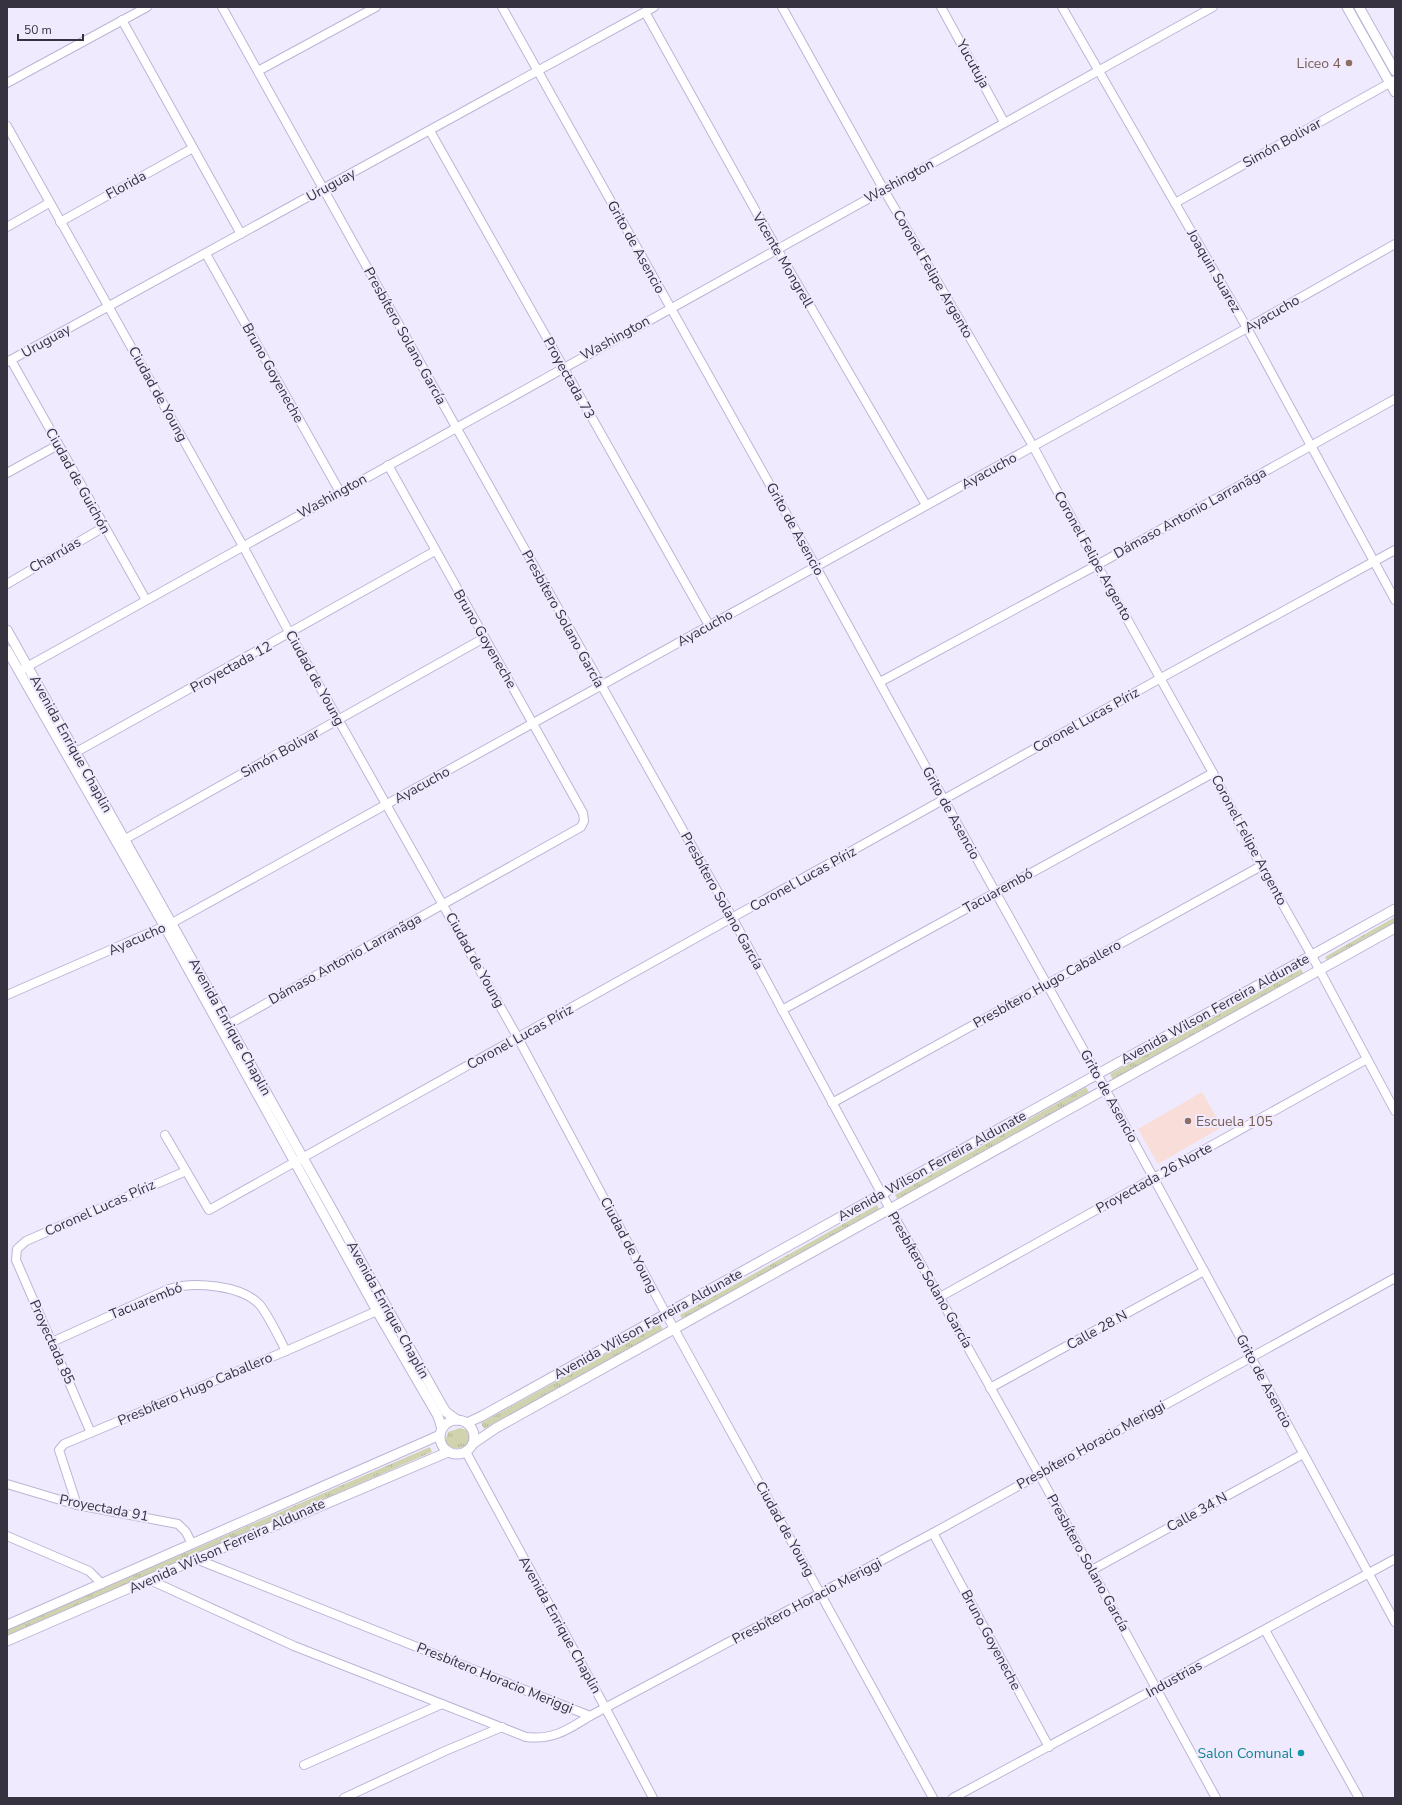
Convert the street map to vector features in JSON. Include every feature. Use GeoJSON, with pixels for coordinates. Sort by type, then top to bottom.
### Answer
{"type":"FeatureCollection","features":[{"type":"Feature","properties":{"kind":"street"},"geometry":{"type":"LineString","coordinates":[[7,83],[147,7]]}},
{"type":"Feature","properties":{"kind":"street","name":"Presbítero Solano García"},"geometry":{"type":"LineString","coordinates":[[222,7],[601,686],[733,919],[882,1195],[1039,1474],[1216,1798]]}},
{"type":"Feature","properties":{"kind":"street"},"geometry":{"type":"LineString","coordinates":[[258,71],[376,7]]}},
{"type":"Feature","properties":{"kind":"street","name":"Grito de Asencio"},"geometry":{"type":"LineString","coordinates":[[502,7],[816,567],[1097,1074],[1395,1622]]}},
{"type":"Feature","properties":{"kind":"street","name":"Uruguay"},"geometry":{"type":"LineString","coordinates":[[9,361],[654,7]]}},
{"type":"Feature","properties":{"kind":"street","name":"Coronel Felipe Argento"},"geometry":{"type":"LineString","coordinates":[[782,7],[884,190],[1033,446],[1097,565],[1213,773],[1261,866],[1312,956],[1395,1111]]}},
{"type":"Feature","properties":{"kind":"street","name":"Yucutuja"},"geometry":{"type":"LineString","coordinates":[[941,7],[1004,122]]}},
{"type":"Feature","properties":{"kind":"street","name":"Joaquin Suarez"},"geometry":{"type":"LineString","coordinates":[[1062,7],[1247,328],[1395,600]]}},
{"type":"Feature","properties":{"kind":"street","name":"Washington"},"geometry":{"type":"LineString","coordinates":[[19,671],[563,367],[1213,7]]}},
{"type":"Feature","properties":{"kind":"street"},"geometry":{"type":"LineString","coordinates":[[1347,7],[1392,81],[1395,92]]}},
{"type":"Feature","properties":{"kind":"street"},"geometry":{"type":"LineString","coordinates":[[1359,7],[1395,70]]}},
{"type":"Feature","properties":{"kind":"street","name":"Vicente Mongrell"},"geometry":{"type":"LineString","coordinates":[[645,12],[777,249],[926,506]]}},
{"type":"Feature","properties":{"kind":"street"},"geometry":{"type":"LineString","coordinates":[[122,20],[241,234]]}},
{"type":"Feature","properties":{"kind":"street","name":"Simón Bolivar"},"geometry":{"type":"LineString","coordinates":[[1175,203],[1392,81]]}},
{"type":"Feature","properties":{"kind":"street","name":"Ciudad de Young"},"geometry":{"type":"LineString","coordinates":[[7,126],[243,546],[290,634],[518,1038],[666,1314],[934,1798]]}},
{"type":"Feature","properties":{"kind":"street","name":"Proyectada 73"},"geometry":{"type":"LineString","coordinates":[[430,131],[709,625]]}},
{"type":"Feature","properties":{"kind":"street","name":"Florida"},"geometry":{"type":"LineString","coordinates":[[60,222],[193,148]]}},
{"type":"Feature","properties":{"kind":"street"},"geometry":{"type":"LineString","coordinates":[[7,227],[50,203]]}},
{"type":"Feature","properties":{"kind":"street","name":"Ayacucho"},"geometry":{"type":"LineString","coordinates":[[7,995],[168,925],[1247,328],[1395,244]]}},
{"type":"Feature","properties":{"kind":"street","name":"Bruno Goyeneche"},"geometry":{"type":"LineString","coordinates":[[206,254],[340,492]]}},
{"type":"Feature","properties":{"kind":"street","name":"Ciudad de Guichón"},"geometry":{"type":"LineString","coordinates":[[9,361],[146,600]]}},
{"type":"Feature","properties":{"kind":"street","name":"Dámaso Antonio Larranãga"},"geometry":{"type":"LineString","coordinates":[[880,682],[1097,565],[1395,399]]}},
{"type":"Feature","properties":{"kind":"street"},"geometry":{"type":"LineString","coordinates":[[7,473],[58,445]]}},
{"type":"Feature","properties":{"kind":"street","name":"Bruno Goyeneche"},"geometry":{"type":"LineString","coordinates":[[388,465],[583,813]]}},
{"type":"Feature","properties":{"kind":"street","name":"Charrúas"},"geometry":{"type":"LineString","coordinates":[[7,584],[104,527]]}},
{"type":"Feature","properties":{"kind":"street","name":"Coronel Lucas Píriz"},"geometry":{"type":"LineString","coordinates":[[165,1135],[209,1210],[733,919],[1161,678],[1395,550]]}},
{"type":"Feature","properties":{"kind":"street","name":"Proyectada 12"},"geometry":{"type":"LineString","coordinates":[[71,755],[290,634],[435,551]]}},
{"type":"Feature","properties":{"kind":"street","name":"Avenida Enrique Chaplin"},"geometry":{"type":"LineString","coordinates":[[7,630],[27,666],[71,755]]}},
{"type":"Feature","properties":{"kind":"street","name":"Simón Bolivar"},"geometry":{"type":"LineString","coordinates":[[120,841],[484,638]]}},
{"type":"Feature","properties":{"kind":"street","name":"Avenida Enrique Chaplin"},"geometry":{"type":"LineString","coordinates":[[7,650],[71,755],[300,1160],[440,1402],[446,1412],[457,1420]]}},
{"type":"Feature","properties":{"kind":"street","name":"Tacuarembó"},"geometry":{"type":"LineString","coordinates":[[782,1010],[1213,773]]}},
{"type":"Feature","properties":{"kind":"street","name":"Dámaso Antonio Larranãga"},"geometry":{"type":"LineString","coordinates":[[225,1027],[582,827],[584,821],[583,813]]}},
{"type":"Feature","properties":{"kind":"street","name":"Presbítero Hugo Caballero"},"geometry":{"type":"LineString","coordinates":[[832,1103],[1261,866]]}},
{"type":"Feature","properties":{"kind":"street","name":"Avenida Wilson Ferreira Aldunate"},"geometry":{"type":"LineString","coordinates":[[467,1423],[882,1195],[1395,909]]}},
{"type":"Feature","properties":{"kind":"street","name":"Avenida Wilson Ferreira Aldunate"},"geometry":{"type":"LineString","coordinates":[[474,1443],[496,1428],[1395,928]]}},
{"type":"Feature","properties":{"kind":"street","name":"Proyectada 26 Norte"},"geometry":{"type":"LineString","coordinates":[[940,1297],[1367,1059]]}},
{"type":"Feature","properties":{"kind":"street","name":"Avenida Enrique Chaplin"},"geometry":{"type":"LineString","coordinates":[[300,1160],[377,1311],[438,1416],[441,1432]]}},
{"type":"Feature","properties":{"kind":"street","name":"Coronel Lucas Píriz"},"geometry":{"type":"LineString","coordinates":[[17,1249],[26,1241],[186,1171]]}},
{"type":"Feature","properties":{"kind":"street","name":"Proyectada 85"},"geometry":{"type":"LineString","coordinates":[[17,1249],[16,1260],[92,1433]]}},
{"type":"Feature","properties":{"kind":"street","name":"Calle 28 N"},"geometry":{"type":"LineString","coordinates":[[990,1388],[1204,1271]]}},
{"type":"Feature","properties":{"kind":"street","name":"Presbítero Horacio Meriggi"},"geometry":{"type":"LineString","coordinates":[[196,1559],[590,1716],[606,1709],[821,1594],[1395,1278]]}},
{"type":"Feature","properties":{"kind":"street","name":"Tacuarembó"},"geometry":{"type":"LineString","coordinates":[[52,1342],[169,1289],[181,1285],[193,1284],[216,1286],[252,1298],[260,1305],[286,1351]]}},
{"type":"Feature","properties":{"kind":"street","name":"Presbítero Hugo Caballero"},"geometry":{"type":"LineString","coordinates":[[77,1505],[59,1450],[64,1444],[286,1351],[386,1307]]}},
{"type":"Feature","properties":{"kind":"street"},"geometry":{"type":"LineString","coordinates":[[457,1420],[467,1423],[474,1432],[474,1443],[466,1452],[457,1454],[448,1452],[442,1444],[441,1432],[448,1422],[457,1420]]}},
{"type":"Feature","properties":{"kind":"street","name":"Avenida Wilson Ferreira Aldunate"},"geometry":{"type":"LineString","coordinates":[[7,1625],[441,1432]]}},
{"type":"Feature","properties":{"kind":"street","name":"Avenida Wilson Ferreira Aldunate"},"geometry":{"type":"LineString","coordinates":[[7,1642],[196,1559],[448,1452]]}},
{"type":"Feature","properties":{"kind":"street","name":"Avenida Enrique Chaplin"},"geometry":{"type":"LineString","coordinates":[[466,1452],[653,1798]]}},
{"type":"Feature","properties":{"kind":"street","name":"Calle 34 N"},"geometry":{"type":"LineString","coordinates":[[1092,1570],[1303,1454]]}},
{"type":"Feature","properties":{"kind":"street","name":"Proyectada 91"},"geometry":{"type":"LineString","coordinates":[[7,1484],[77,1505],[178,1524],[186,1532],[192,1544]]}},
{"type":"Feature","properties":{"kind":"street","name":"Bruno Goyeneche"},"geometry":{"type":"LineString","coordinates":[[933,1533],[1049,1747]]}},
{"type":"Feature","properties":{"kind":"street"},"geometry":{"type":"LineString","coordinates":[[7,1536],[89,1571],[102,1584]]}},
{"type":"Feature","properties":{"kind":"street","name":"Industrias"},"geometry":{"type":"LineString","coordinates":[[953,1798],[1395,1559]]}},
{"type":"Feature","properties":{"kind":"street"},"geometry":{"type":"LineString","coordinates":[[150,1580],[294,1646],[526,1737],[539,1739],[559,1735],[590,1716]]}},
{"type":"Feature","properties":{"kind":"street"},"geometry":{"type":"LineString","coordinates":[[1265,1630],[1359,1798]]}},
{"type":"Feature","properties":{"kind":"street"},"geometry":{"type":"LineString","coordinates":[[304,1765],[442,1704]]}},
{"type":"Feature","properties":{"kind":"street"},"geometry":{"type":"LineString","coordinates":[[344,1798],[445,1751],[502,1727]]}},
{"type":"Feature","properties":{"kind":"shaded area"},"geometry":{"type":"Polygon","coordinates":[[[1202,1092],[1222,1127],[1158,1164],[1138,1129],[1202,1092]]]}},
{"type":"Feature","properties":{"kind":"green space"},"geometry":{"type":"Polygon","coordinates":[[[1395,917],[1395,923],[1328,962],[1325,957],[1395,917]]]}},
{"type":"Feature","properties":{"kind":"green space"},"geometry":{"type":"Polygon","coordinates":[[[1301,969],[1304,975],[1113,1080],[1110,1074],[1301,969]]]}},
{"type":"Feature","properties":{"kind":"green space"},"geometry":{"type":"Polygon","coordinates":[[[1086,1087],[1089,1092],[898,1200],[895,1195],[1086,1087]]]}},
{"type":"Feature","properties":{"kind":"green space"},"geometry":{"type":"Polygon","coordinates":[[[877,1205],[880,1211],[683,1320],[680,1315],[877,1205]]]}},
{"type":"Feature","properties":{"kind":"green space"},"geometry":{"type":"Polygon","coordinates":[[[660,1324],[663,1330],[484,1429],[481,1423],[660,1324]]]}},
{"type":"Feature","properties":{"kind":"green space"},"geometry":{"type":"Polygon","coordinates":[[[460,1428],[470,1431],[470,1441],[463,1447],[453,1448],[445,1442],[448,1432],[460,1428]]]}},
{"type":"Feature","properties":{"kind":"green space"},"geometry":{"type":"Polygon","coordinates":[[[430,1447],[432,1452],[7,1637],[7,1630],[430,1447]]]}},
{"type":"Feature","properties":{"kind":"place","name":"Liceo 4"},"geometry":{"type":"Point","coordinates":[1349,63]}},
{"type":"Feature","properties":{"kind":"place","name":"Escuela 105"},"geometry":{"type":"Point","coordinates":[1188,1121]}},
{"type":"Feature","properties":{"kind":"place","name":"Salon Comunal"},"geometry":{"type":"Point","coordinates":[1301,1753]}}]}
